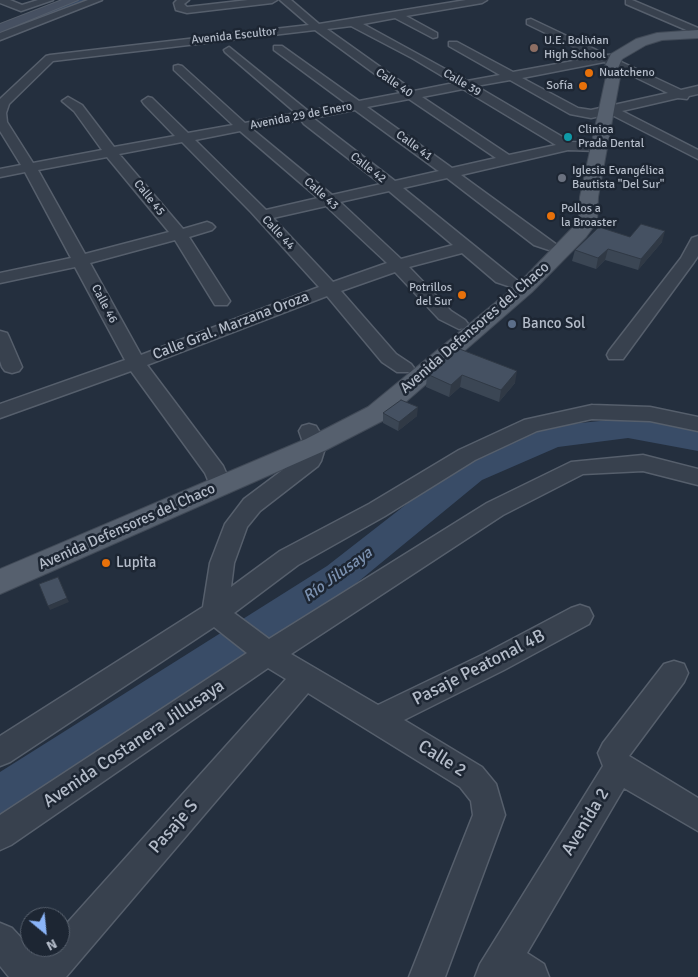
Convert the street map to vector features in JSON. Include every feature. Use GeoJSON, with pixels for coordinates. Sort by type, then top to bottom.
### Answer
{"type":"FeatureCollection","features":[{"type":"Feature","properties":{"kind":"main road"},"geometry":{"type":"LineString","coordinates":[[0,28],[72,0]]}},
{"type":"Feature","properties":{"kind":"main road"},"geometry":{"type":"LineString","coordinates":[[610,62],[652,38],[698,33]]}},
{"type":"Feature","properties":{"kind":"main road","name":"Avenida Defensores del Chaco"},"geometry":{"type":"LineString","coordinates":[[0,564],[377,413],[412,372],[518,285],[556,247],[588,222],[584,146],[613,77],[610,62]]}},
{"type":"Feature","properties":{"kind":"main road","name":"Avenida Defensores del Chaco"},"geometry":{"type":"LineString","coordinates":[[0,582],[218,478]]}},
{"type":"Feature","properties":{"kind":"street"},"geometry":{"type":"LineString","coordinates":[[2,0],[21,8]]}},
{"type":"Feature","properties":{"kind":"street"},"geometry":{"type":"LineString","coordinates":[[0,17],[48,0]]}},
{"type":"Feature","properties":{"kind":"street"},"geometry":{"type":"LineString","coordinates":[[0,37],[98,0]]}},
{"type":"Feature","properties":{"kind":"street"},"geometry":{"type":"LineString","coordinates":[[184,0],[179,3],[179,8],[187,10],[272,0]]}},
{"type":"Feature","properties":{"kind":"street","name":"Calle 40"},"geometry":{"type":"LineString","coordinates":[[285,0],[317,27],[353,52],[360,60],[507,160]]}},
{"type":"Feature","properties":{"kind":"street","name":"Avenida Escultor"},"geometry":{"type":"LineString","coordinates":[[1,110],[50,58],[353,23],[482,0]]}},
{"type":"Feature","properties":{"kind":"street"},"geometry":{"type":"LineString","coordinates":[[629,2],[698,33]]}},
{"type":"Feature","properties":{"kind":"street"},"geometry":{"type":"LineString","coordinates":[[396,15],[433,35]]}},
{"type":"Feature","properties":{"kind":"street"},"geometry":{"type":"LineString","coordinates":[[531,22],[610,62],[698,103]]}},
{"type":"Feature","properties":{"kind":"street","name":"Calle 39"},"geometry":{"type":"LineString","coordinates":[[353,23],[584,146]]}},
{"type":"Feature","properties":{"kind":"street"},"geometry":{"type":"LineString","coordinates":[[453,44],[574,111],[617,113],[698,155]]}},
{"type":"Feature","properties":{"kind":"street","name":"Calle 41"},"geometry":{"type":"LineString","coordinates":[[278,48],[450,172],[540,242],[556,247]]}},
{"type":"Feature","properties":{"kind":"street","name":"Calle 42"},"geometry":{"type":"LineString","coordinates":[[229,50],[305,115],[308,121],[391,186],[502,278],[518,285]]}},
{"type":"Feature","properties":{"kind":"street","name":"Avenida 29 de Enero"},"geometry":{"type":"LineString","coordinates":[[0,173],[465,84],[610,62]]}},
{"type":"Feature","properties":{"kind":"street","name":"Calle 43"},"geometry":{"type":"LineString","coordinates":[[178,68],[242,127],[328,200],[398,265],[445,315],[466,327]]}},
{"type":"Feature","properties":{"kind":"street"},"geometry":{"type":"LineString","coordinates":[[598,112],[698,90]]}},
{"type":"Feature","properties":{"kind":"street","name":"Calle 45"},"geometry":{"type":"LineString","coordinates":[[68,101],[78,108],[110,152],[178,234],[221,301]]}},
{"type":"Feature","properties":{"kind":"street","name":"Calle 44"},"geometry":{"type":"LineString","coordinates":[[148,101],[183,138],[192,143],[262,216],[330,289],[389,358],[412,372]]}},
{"type":"Feature","properties":{"kind":"street","name":"Calle 46"},"geometry":{"type":"LineString","coordinates":[[1,110],[1,122],[30,168],[136,362],[218,478]]}},
{"type":"Feature","properties":{"kind":"street"},"geometry":{"type":"LineString","coordinates":[[262,216],[450,172],[584,146]]}},
{"type":"Feature","properties":{"kind":"street"},"geometry":{"type":"LineString","coordinates":[[0,278],[81,260],[208,227]]}},
{"type":"Feature","properties":{"kind":"street"},"geometry":{"type":"LineString","coordinates":[[616,355],[688,259],[698,241]]}},
{"type":"Feature","properties":{"kind":"street","name":"Calle Gral. Marzana Oroza"},"geometry":{"type":"LineString","coordinates":[[0,411],[330,289],[398,265],[464,247]]}},
{"type":"Feature","properties":{"kind":"street"},"geometry":{"type":"LineString","coordinates":[[0,337],[12,367]]}},
{"type":"Feature","properties":{"kind":"street"},"geometry":{"type":"LineString","coordinates":[[0,752],[215,614],[289,558],[377,510],[467,456],[531,425],[592,412],[650,414],[698,424]]}},
{"type":"Feature","properties":{"kind":"street"},"geometry":{"type":"LineString","coordinates":[[215,614],[222,563],[237,524],[252,505],[310,461],[312,438]]}},
{"type":"Feature","properties":{"kind":"street","name":"Avenida Costanera Jillusaya"},"geometry":{"type":"LineString","coordinates":[[0,834],[253,643],[495,509],[579,467],[643,463],[698,477]]}},
{"type":"Feature","properties":{"kind":"street","name":"Calle 2"},"geometry":{"type":"LineString","coordinates":[[215,614],[253,643],[471,777],[485,795],[488,816],[427,977]]}},
{"type":"Feature","properties":{"kind":"street","name":"Pasaje Peatonal 4B"},"geometry":{"type":"LineString","coordinates":[[378,719],[494,662],[580,616]]}},
{"type":"Feature","properties":{"kind":"street"},"geometry":{"type":"LineString","coordinates":[[674,673],[613,753],[619,768],[698,815]]}},
{"type":"Feature","properties":{"kind":"street","name":"Pasaje S"},"geometry":{"type":"LineString","coordinates":[[43,977],[306,676]]}},
{"type":"Feature","properties":{"kind":"street","name":"Avenida 2"},"geometry":{"type":"LineString","coordinates":[[510,971],[619,768]]}},
{"type":"Feature","properties":{"kind":"street"},"geometry":{"type":"LineString","coordinates":[[0,940],[33,977]]}},
{"type":"Feature","properties":{"kind":"building"},"geometry":{"type":"Polygon","coordinates":[[[641,224],[665,231],[641,259],[608,249],[598,258],[575,250],[599,227],[630,237],[641,224]]]}},
{"type":"Feature","properties":{"kind":"building"},"geometry":{"type":"Polygon","coordinates":[[[457,348],[517,371],[501,390],[462,375],[451,385],[427,374],[457,348]]]}},
{"type":"Feature","properties":{"kind":"building"},"geometry":{"type":"Polygon","coordinates":[[[401,400],[418,407],[399,422],[383,413],[401,400]]]}},
{"type":"Feature","properties":{"kind":"building"},"geometry":{"type":"Polygon","coordinates":[[[58,577],[67,598],[48,606],[39,584],[58,577]]]}},
{"type":"Feature","properties":{"kind":"waterway"},"geometry":{"type":"LineString","coordinates":[[0,34],[87,0]]}},
{"type":"Feature","properties":{"kind":"waterway","name":"Río Jilusaya"},"geometry":{"type":"LineString","coordinates":[[0,798],[340,576],[470,472],[552,437],[628,428],[698,440]]}},
{"type":"Feature","properties":{"kind":"place","name":"U.E. Bolivian High School"},"geometry":{"type":"Point","coordinates":[534,48]}},
{"type":"Feature","properties":{"kind":"place","name":"Nuatcheno"},"geometry":{"type":"Point","coordinates":[589,73]}},
{"type":"Feature","properties":{"kind":"place","name":"Sofía"},"geometry":{"type":"Point","coordinates":[583,86]}},
{"type":"Feature","properties":{"kind":"place","name":"Clinica Prada Dental"},"geometry":{"type":"Point","coordinates":[568,137]}},
{"type":"Feature","properties":{"kind":"place","name":"Iglesia Evangélica Bautista \"Del Sur\""},"geometry":{"type":"Point","coordinates":[562,178]}},
{"type":"Feature","properties":{"kind":"place","name":"Pollos a la Broaster"},"geometry":{"type":"Point","coordinates":[551,216]}},
{"type":"Feature","properties":{"kind":"place","name":"Potrillos del Sur"},"geometry":{"type":"Point","coordinates":[462,295]}},
{"type":"Feature","properties":{"kind":"place","name":"Banco Sol"},"geometry":{"type":"Point","coordinates":[512,324]}},
{"type":"Feature","properties":{"kind":"place","name":"Lupita"},"geometry":{"type":"Point","coordinates":[106,563]}}]}
